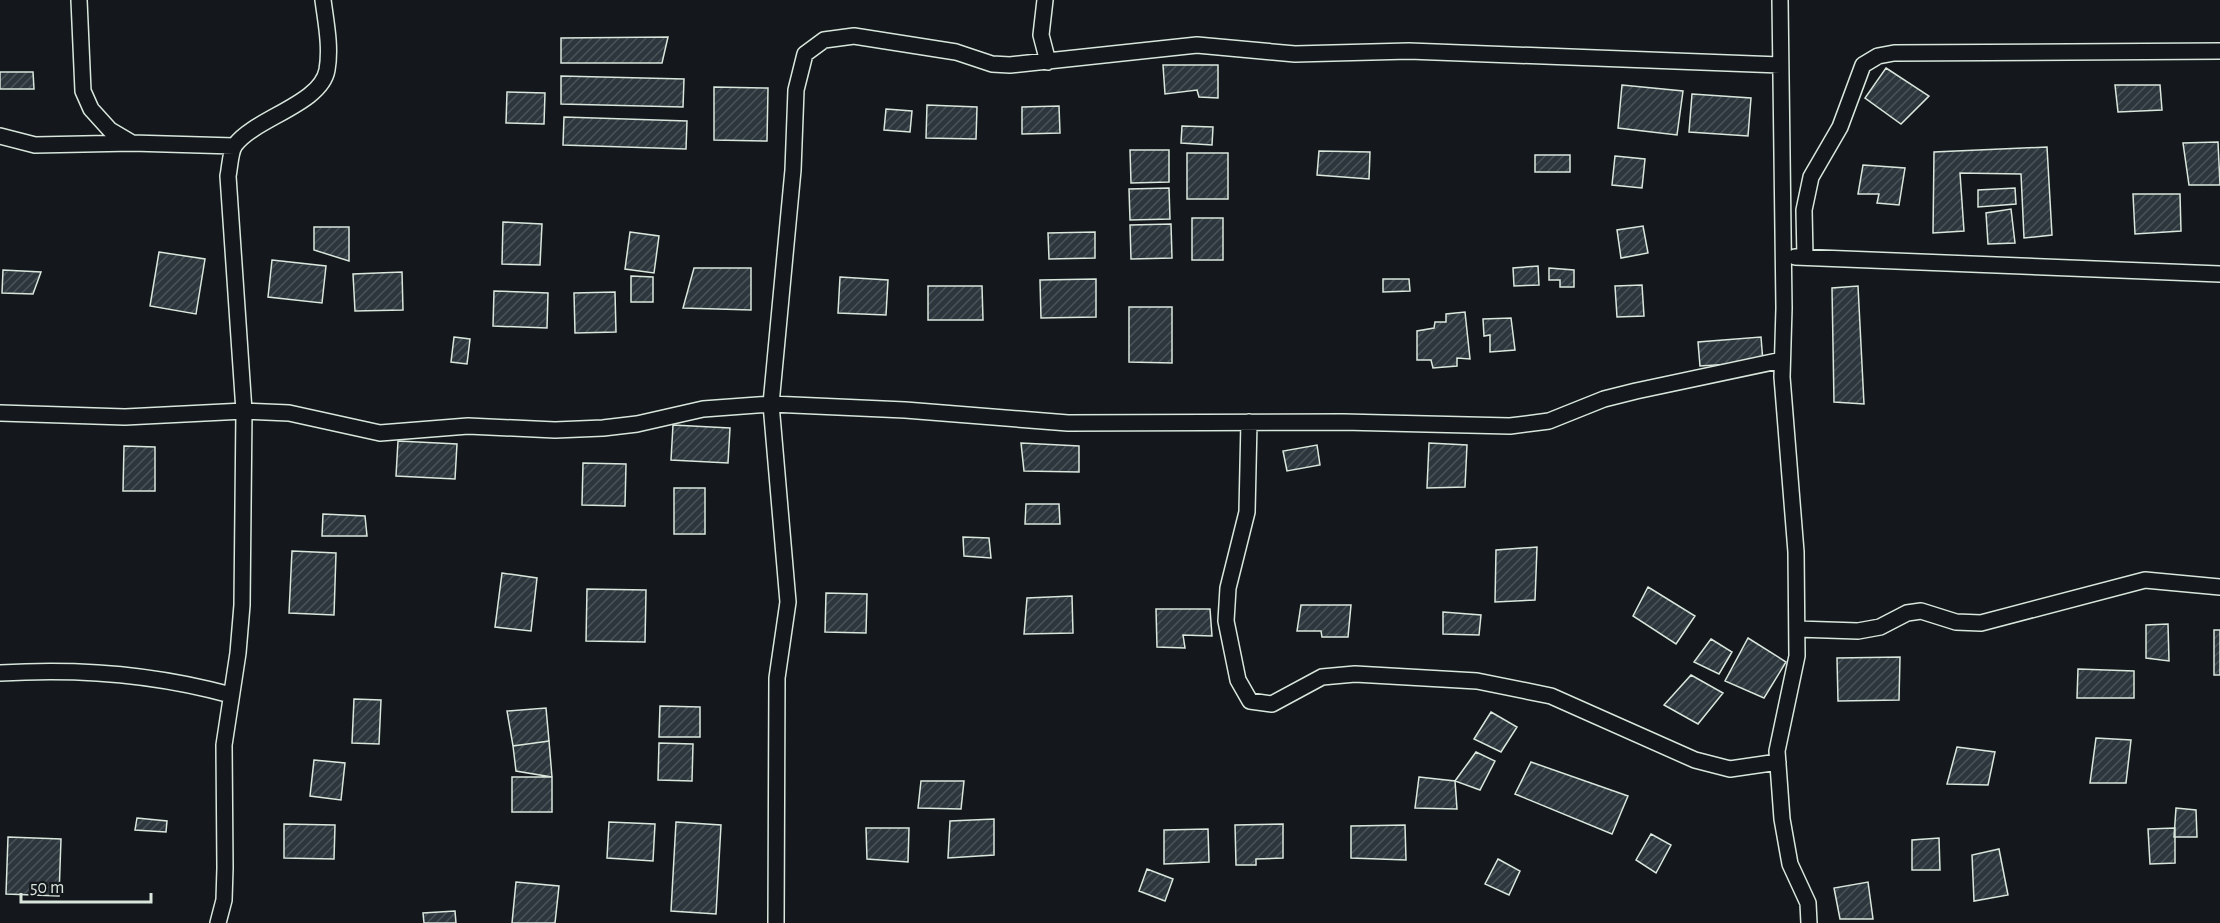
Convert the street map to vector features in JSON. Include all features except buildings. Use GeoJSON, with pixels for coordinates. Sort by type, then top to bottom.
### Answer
{"type":"FeatureCollection","features":[{"type":"Feature","properties":{"kind":"street"},"geometry":{"type":"LineString","coordinates":[[79,0],[83,91],[91,109],[110,130],[132,144]]}},
{"type":"Feature","properties":{"kind":"street"},"geometry":{"type":"LineString","coordinates":[[218,923],[224,900],[224,745],[243,605],[244,411],[228,176],[234,146],[258,125],[297,104],[327,72],[329,48],[323,0]]}},
{"type":"Feature","properties":{"kind":"street"},"geometry":{"type":"LineString","coordinates":[[1045,0],[1041,35],[1048,62]]}},
{"type":"Feature","properties":{"kind":"street"},"geometry":{"type":"LineString","coordinates":[[1780,0],[1782,360],[1796,552],[1797,656],[1777,751],[1782,819],[1790,864],[1808,903],[1809,923]]}},
{"type":"Feature","properties":{"kind":"street"},"geometry":{"type":"LineString","coordinates":[[776,923],[777,678],[788,602],[771,404],[793,170],[796,90],[805,54],[825,40],[854,36],[956,52],[992,64],[1010,66],[1197,45],[1295,54],[1409,51],[1780,65]]}},
{"type":"Feature","properties":{"kind":"street"},"geometry":{"type":"LineString","coordinates":[[1805,257],[1804,210],[1811,177],[1840,127],[1863,65],[1878,56],[1894,53],[2220,51]]}},
{"type":"Feature","properties":{"kind":"street"},"geometry":{"type":"LineString","coordinates":[[0,136],[35,145],[234,146]]}},
{"type":"Feature","properties":{"kind":"street"},"geometry":{"type":"LineString","coordinates":[[1783,256],[2220,274]]}},
{"type":"Feature","properties":{"kind":"street"},"geometry":{"type":"LineString","coordinates":[[0,413],[44,412],[125,417],[244,411],[289,413],[380,433],[406,433],[437,427],[468,426],[555,430],[603,428],[637,424],[703,408],[771,404],[906,410],[1068,423],[1249,422],[1510,426],[1549,421],[1604,399],[1782,360]]}},
{"type":"Feature","properties":{"kind":"street"},"geometry":{"type":"LineString","coordinates":[[1249,422],[1247,512],[1228,588],[1226,621],[1238,680],[1250,700],[1272,704],[1322,677],[1354,674],[1478,681],[1551,696],[1695,760],[1730,769],[1778,762]]}},
{"type":"Feature","properties":{"kind":"street"},"geometry":{"type":"LineString","coordinates":[[1797,629],[1858,631],[1880,627],[1907,613],[1921,612],[1956,622],[1981,623],[2145,580],[2220,587]]}},
{"type":"Feature","properties":{"kind":"street"},"geometry":{"type":"LineString","coordinates":[[0,672],[38,670],[131,674],[192,684],[231,695]]}}]}
